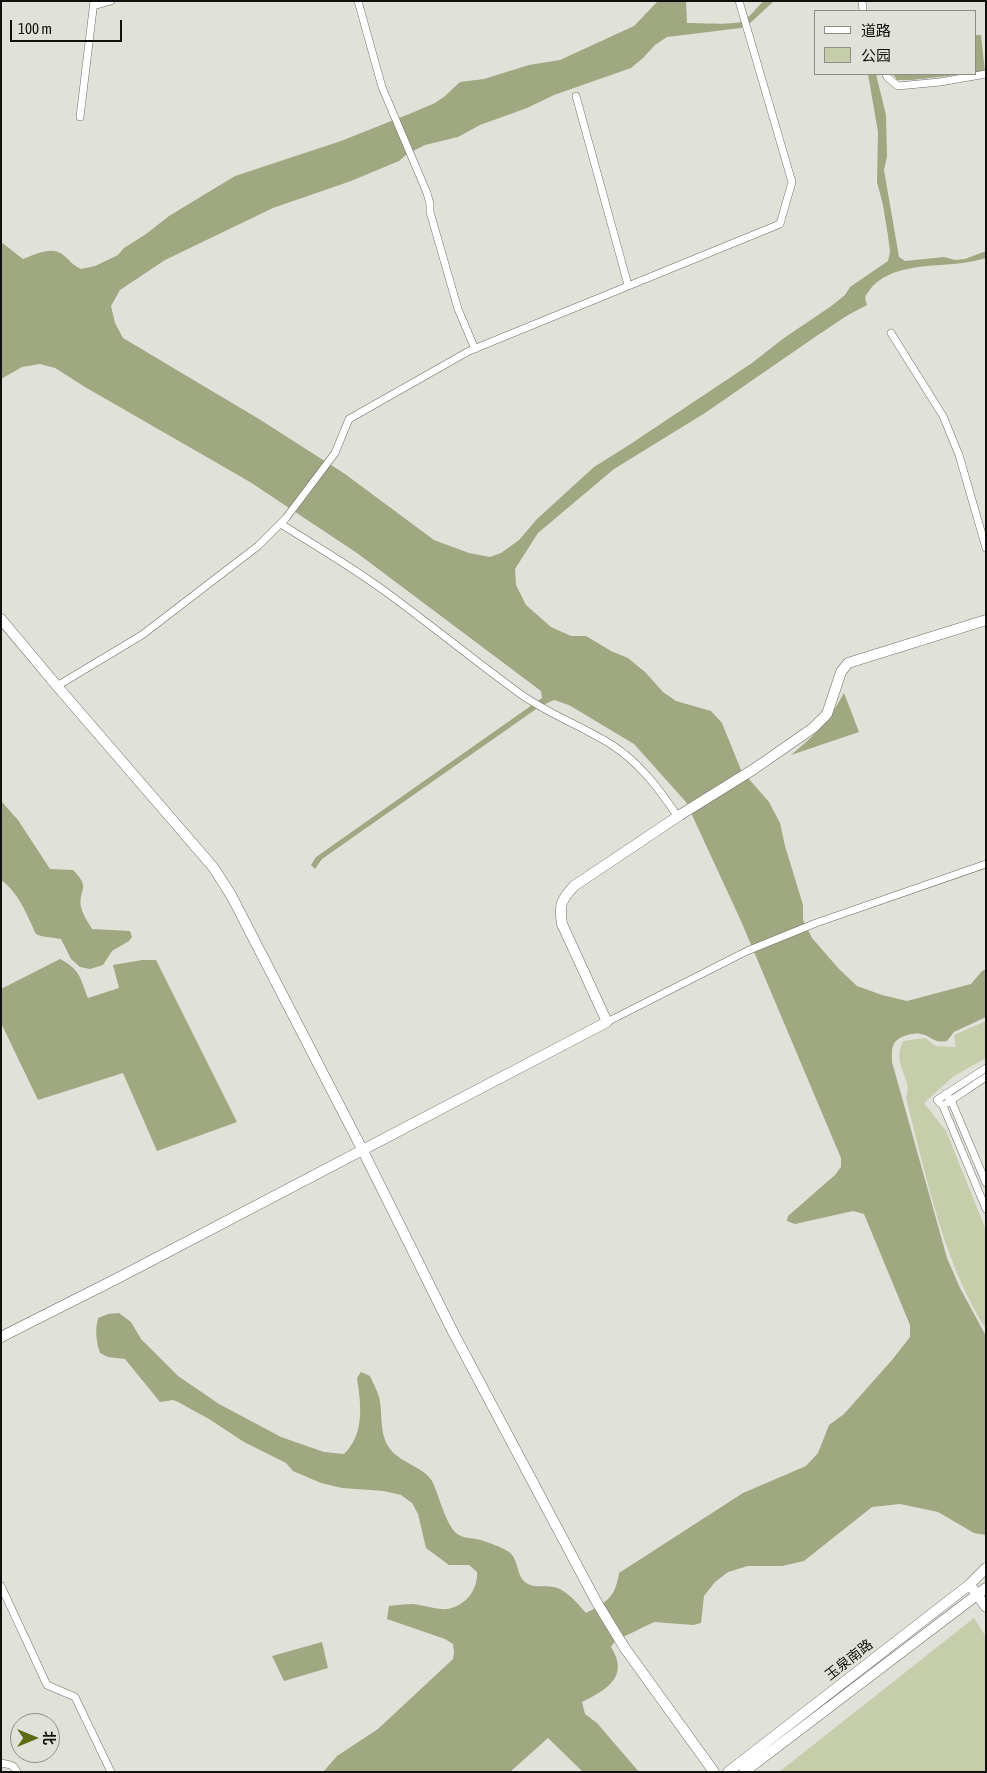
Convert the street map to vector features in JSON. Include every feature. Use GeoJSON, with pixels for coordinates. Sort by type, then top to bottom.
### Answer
{"type":"FeatureCollection","features":[{"type":"Feature","properties":{"kind":"street"},"geometry":{"type":"LineString","coordinates":[[80,116],[94,4],[111,1]]}},
{"type":"Feature","properties":{"kind":"street"},"geometry":{"type":"LineString","coordinates":[[358,1],[382,87],[430,204],[430,212],[458,309],[475,349]]}},
{"type":"Feature","properties":{"kind":"street"},"geometry":{"type":"LineString","coordinates":[[57,686],[142,636],[258,546],[286,518],[335,453],[349,419],[475,349],[780,224],[792,182],[739,1]]}},
{"type":"Feature","properties":{"kind":"street"},"geometry":{"type":"LineString","coordinates":[[886,75],[898,86],[940,82],[986,74]]}},
{"type":"Feature","properties":{"kind":"street"},"geometry":{"type":"LineString","coordinates":[[576,96],[628,285]]}},
{"type":"Feature","properties":{"kind":"street"},"geometry":{"type":"LineString","coordinates":[[891,333],[944,416],[958,455],[986,548]]}},
{"type":"Feature","properties":{"kind":"street"},"geometry":{"type":"LineString","coordinates":[[280,524],[335,557],[385,591],[521,694],[612,745],[633,762],[656,785],[679,816]]}},
{"type":"Feature","properties":{"kind":"street"},"geometry":{"type":"LineString","coordinates":[[1,619],[213,867],[246,922],[363,1150],[453,1332],[596,1600],[624,1647],[714,1772]]}},
{"type":"Feature","properties":{"kind":"street"},"geometry":{"type":"LineString","coordinates":[[607,1022],[562,924],[560,908],[563,898],[574,886],[754,769],[813,728],[827,714],[841,672],[848,664],[986,620]]}},
{"type":"Feature","properties":{"kind":"street"},"geometry":{"type":"LineString","coordinates":[[1,1337],[747,951],[816,923],[986,864]]}},
{"type":"Feature","properties":{"kind":"street"},"geometry":{"type":"LineString","coordinates":[[986,1068],[937,1100],[943,1106],[986,1208]]}},
{"type":"Feature","properties":{"kind":"street"},"geometry":{"type":"LineString","coordinates":[[943,1106],[986,1077]]}},
{"type":"Feature","properties":{"kind":"street"},"geometry":{"type":"LineString","coordinates":[[946,1094],[951,1100],[986,1184]]}},
{"type":"Feature","properties":{"kind":"street","name":"玉泉南路"},"geometry":{"type":"LineString","coordinates":[[728,1772],[969,1585],[985,1569]]}},
{"type":"Feature","properties":{"kind":"street"},"geometry":{"type":"LineString","coordinates":[[969,1585],[986,1607]]}},
{"type":"Feature","properties":{"kind":"street"},"geometry":{"type":"LineString","coordinates":[[1,1586],[47,1685],[75,1697],[111,1772]]}},
{"type":"Feature","properties":{"kind":"street","name":"玉泉南路"},"geometry":{"type":"LineString","coordinates":[[744,1772],[976,1593],[986,1588]]}},
{"type":"Feature","properties":{"kind":"street"},"geometry":{"type":"LineString","coordinates":[[1,1763],[9,1763],[14,1766],[17,1772]]}},
{"type":"Feature","properties":{"kind":"green space"},"geometry":{"type":"Polygon","coordinates":[[[986,1021],[986,1058],[954,1076],[924,1103],[946,1131],[986,1230],[986,1329],[958,1275],[937,1217],[906,1098],[908,1091],[901,1065],[900,1050],[903,1041],[925,1038],[936,1046],[956,1047],[954,1035],[986,1021]]]}},
{"type":"Feature","properties":{"kind":"green space"},"geometry":{"type":"Polygon","coordinates":[[[974,1618],[986,1637],[986,1772],[779,1772],[974,1618]]]}},
{"type":"Feature","properties":{"kind":"shaded area"},"geometry":{"type":"Polygon","coordinates":[[[658,1],[686,1],[687,23],[722,24],[740,22],[750,16],[764,1],[774,1],[748,25],[741,28],[667,37],[655,45],[631,68],[554,95],[527,108],[480,125],[458,137],[425,145],[407,154],[399,161],[351,181],[273,208],[165,260],[120,290],[111,306],[115,323],[123,338],[259,419],[345,474],[434,540],[469,553],[490,557],[501,553],[519,540],[537,519],[594,467],[752,363],[784,338],[830,307],[845,295],[850,287],[888,261],[890,252],[888,236],[877,182],[878,132],[868,75],[876,75],[886,115],[887,156],[884,170],[899,257],[905,261],[944,257],[955,260],[965,259],[986,251],[986,258],[963,263],[908,269],[883,278],[872,287],[865,298],[867,305],[815,337],[705,413],[614,469],[538,533],[515,569],[516,585],[526,605],[551,627],[571,636],[586,636],[611,651],[628,658],[645,672],[663,692],[676,701],[711,711],[722,723],[741,770],[769,802],[780,823],[803,905],[803,920],[812,938],[839,969],[857,986],[907,1001],[971,984],[986,969],[986,1017],[954,1032],[947,1041],[937,1041],[921,1034],[905,1036],[895,1042],[892,1062],[947,1258],[960,1288],[986,1336],[986,1535],[974,1533],[938,1512],[900,1504],[872,1507],[804,1561],[782,1566],[748,1566],[728,1572],[715,1582],[704,1596],[701,1623],[693,1625],[654,1622],[615,1641],[611,1647],[616,1657],[617,1674],[607,1687],[582,1702],[585,1714],[597,1723],[639,1772],[583,1772],[548,1738],[510,1772],[323,1772],[337,1756],[378,1729],[453,1659],[453,1644],[445,1639],[387,1619],[389,1606],[413,1604],[444,1609],[455,1607],[470,1595],[476,1584],[477,1572],[469,1565],[449,1565],[426,1548],[418,1514],[412,1503],[401,1495],[384,1491],[342,1488],[321,1483],[293,1471],[286,1463],[244,1442],[209,1419],[178,1402],[173,1400],[160,1402],[125,1359],[108,1357],[100,1353],[96,1335],[98,1318],[108,1314],[119,1313],[131,1322],[141,1339],[178,1376],[219,1404],[281,1437],[324,1452],[344,1454],[351,1446],[360,1418],[357,1378],[361,1372],[370,1376],[379,1397],[383,1434],[388,1446],[397,1456],[423,1471],[432,1481],[454,1531],[467,1538],[481,1540],[506,1550],[515,1559],[519,1573],[524,1581],[531,1585],[551,1586],[563,1591],[586,1613],[609,1598],[615,1588],[619,1573],[743,1493],[806,1466],[818,1453],[829,1425],[844,1414],[910,1337],[910,1325],[864,1214],[853,1211],[795,1224],[787,1221],[788,1216],[835,1175],[841,1167],[841,1158],[741,921],[686,802],[634,744],[569,705],[554,700],[539,707],[322,859],[315,869],[311,865],[316,857],[542,698],[541,691],[357,553],[250,482],[55,368],[40,364],[22,367],[1,379],[1,242],[23,259],[42,252],[53,251],[62,254],[81,269],[95,266],[118,255],[124,248],[169,216],[235,176],[341,141],[414,112],[435,103],[460,82],[484,79],[529,65],[560,60],[634,26],[658,1]]]}},
{"type":"Feature","properties":{"kind":"shaded area"},"geometry":{"type":"Polygon","coordinates":[[[977,35],[981,35],[985,72],[977,73],[977,35]]]}},
{"type":"Feature","properties":{"kind":"shaded area"},"geometry":{"type":"Polygon","coordinates":[[[894,75],[958,75],[911,80],[897,80],[894,75]]]}},
{"type":"Feature","properties":{"kind":"shaded area"},"geometry":{"type":"Polygon","coordinates":[[[844,693],[859,732],[791,755],[821,727],[844,693]]]}},
{"type":"Feature","properties":{"kind":"shaded area"},"geometry":{"type":"Polygon","coordinates":[[[1,801],[18,820],[50,869],[73,870],[79,876],[83,885],[81,907],[92,929],[130,931],[132,937],[129,941],[112,951],[103,965],[90,969],[80,967],[71,959],[61,939],[36,934],[18,898],[1,880],[1,801]]]}},
{"type":"Feature","properties":{"kind":"shaded area"},"geometry":{"type":"Polygon","coordinates":[[[60,959],[76,971],[88,998],[119,988],[113,965],[142,960],[156,960],[237,1122],[157,1151],[123,1073],[38,1100],[1,1023],[1,989],[60,959]]]}},
{"type":"Feature","properties":{"kind":"shaded area"},"geometry":{"type":"Polygon","coordinates":[[[322,1642],[328,1668],[284,1681],[272,1656],[322,1642]]]}}]}
